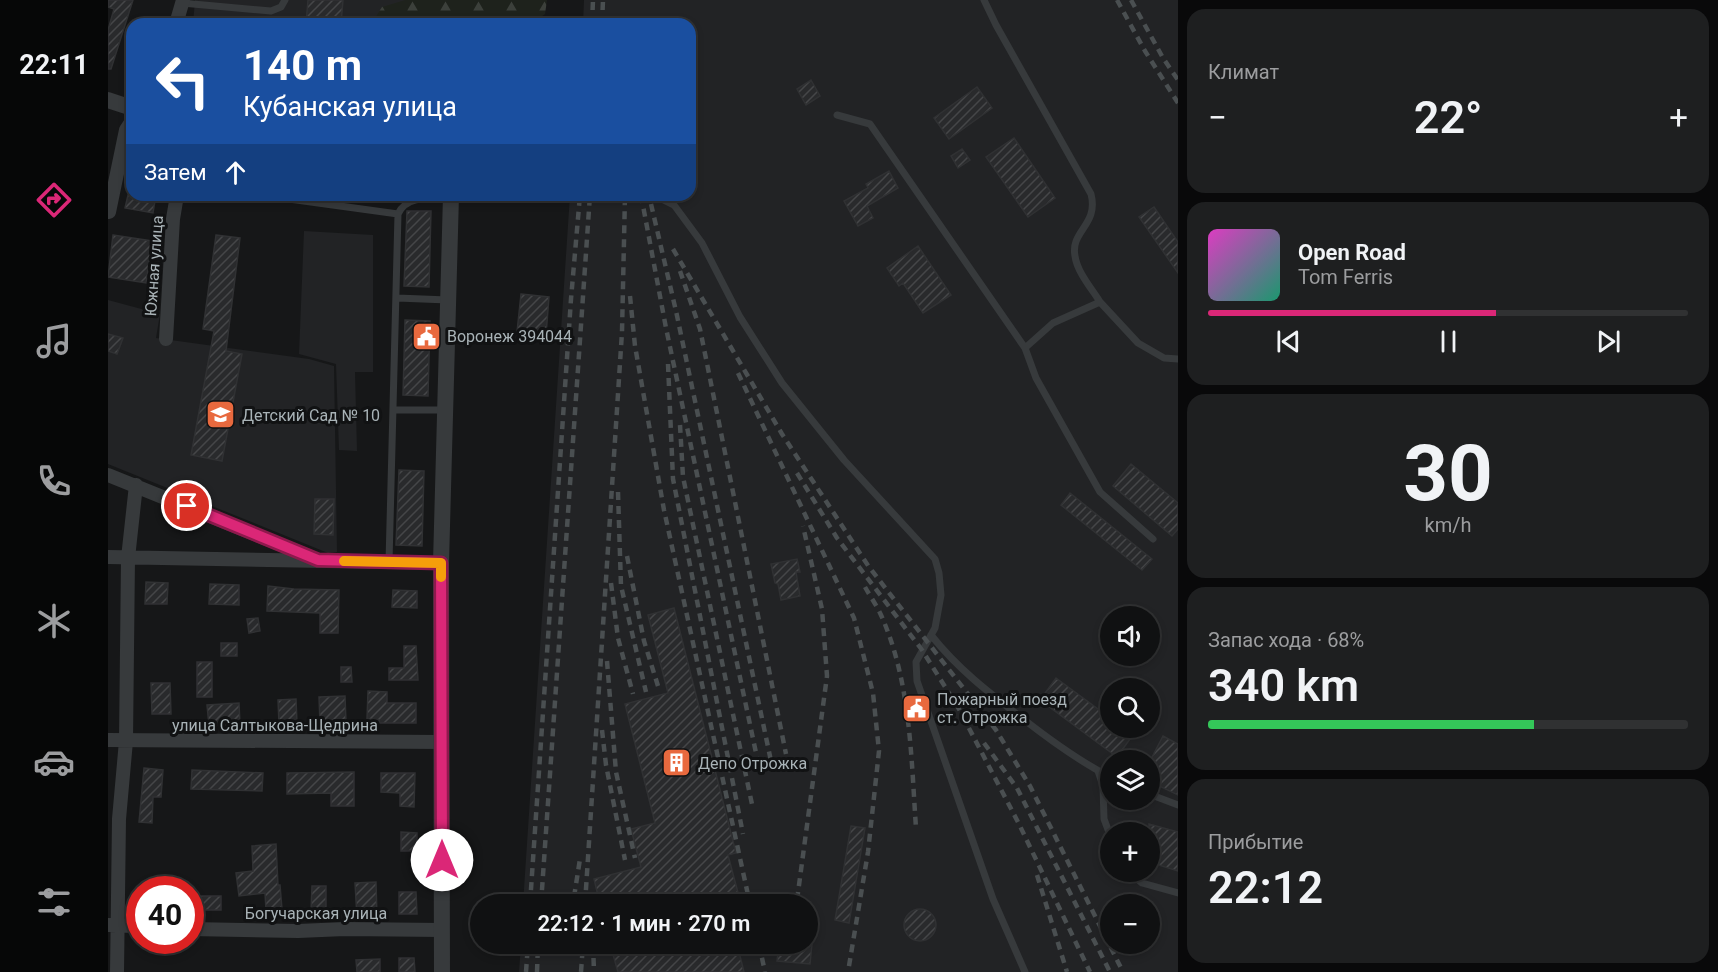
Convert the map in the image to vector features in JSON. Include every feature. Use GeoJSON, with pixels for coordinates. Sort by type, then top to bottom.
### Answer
{"type":"FeatureCollection","features":[{"type":"Feature","properties":{"kind":"street"},"geometry":{"type":"LineString","coordinates":[[178,18],[183,1]]}},
{"type":"Feature","properties":{"kind":"street"},"geometry":{"type":"LineString","coordinates":[[108,100],[126,106]]}},
{"type":"Feature","properties":{"kind":"street"},"geometry":{"type":"LineString","coordinates":[[109,212],[126,130]]}},
{"type":"Feature","properties":{"kind":"street","name":"Южная улица"},"geometry":{"type":"LineString","coordinates":[[166,339],[176,201]]}},
{"type":"Feature","properties":{"kind":"street"},"geometry":{"type":"LineString","coordinates":[[442,972],[441,563],[451,201]]}},
{"type":"Feature","properties":{"kind":"street"},"geometry":{"type":"LineString","coordinates":[[108,475],[318,560]]}},
{"type":"Feature","properties":{"kind":"street"},"geometry":{"type":"LineString","coordinates":[[117,972],[114,925],[119,819],[126,741],[128,558],[136,485]]}},
{"type":"Feature","properties":{"kind":"street"},"geometry":{"type":"LineString","coordinates":[[108,557],[441,563]]}},
{"type":"Feature","properties":{"kind":"street","name":"улица Салтыкова-Щедрина"},"geometry":{"type":"LineString","coordinates":[[108,740],[442,742]]}},
{"type":"Feature","properties":{"kind":"street","name":"Богучарская улица"},"geometry":{"type":"LineString","coordinates":[[204,929],[442,930]]}},
{"type":"Feature","properties":{"kind":"lane"},"geometry":{"type":"LineString","coordinates":[[183,1],[271,11],[281,8],[285,0]]}},
{"type":"Feature","properties":{"kind":"lane"},"geometry":{"type":"LineString","coordinates":[[984,0],[1091,194],[1094,206],[1092,216],[1078,237],[1074,254],[1077,264],[1100,303],[1138,344],[1164,358],[1178,359]]}},
{"type":"Feature","properties":{"kind":"lane"},"geometry":{"type":"LineString","coordinates":[[837,115],[870,124],[1025,348],[1036,378],[1100,492],[1153,539]]}},
{"type":"Feature","properties":{"kind":"lane"},"geometry":{"type":"LineString","coordinates":[[304,201],[398,214]]}},
{"type":"Feature","properties":{"kind":"lane"},"geometry":{"type":"LineString","coordinates":[[389,562],[398,214],[402,206],[410,201]]}},
{"type":"Feature","properties":{"kind":"lane"},"geometry":{"type":"LineString","coordinates":[[666,201],[674,205],[702,243],[740,318],[782,383],[844,460],[935,559],[941,595],[935,628],[916,662],[917,681],[993,898],[1025,972]]}},
{"type":"Feature","properties":{"kind":"lane"},"geometry":{"type":"LineString","coordinates":[[397,298],[448,300]]}},
{"type":"Feature","properties":{"kind":"lane"},"geometry":{"type":"LineString","coordinates":[[1025,348],[1053,323],[1100,303]]}},
{"type":"Feature","properties":{"kind":"lane"},"geometry":{"type":"LineString","coordinates":[[393,410],[445,411]]}},
{"type":"Feature","properties":{"kind":"lane"},"geometry":{"type":"LineString","coordinates":[[931,635],[950,659],[990,693],[1052,741],[1098,771],[1103,786],[1105,822]]}},
{"type":"Feature","properties":{"kind":"lane"},"geometry":{"type":"LineString","coordinates":[[1160,798],[1178,805]]}},
{"type":"Feature","properties":{"kind":"lane"},"geometry":{"type":"LineString","coordinates":[[1141,882],[1178,893]]}},
{"type":"Feature","properties":{"kind":"shaded area"},"geometry":{"type":"Polygon","coordinates":[[[195,0],[498,0],[496,18],[194,18],[195,0]]]}},
{"type":"Feature","properties":{"kind":"shaded area"},"geometry":{"type":"Polygon","coordinates":[[[584,0],[1178,0],[1178,972],[519,972],[520,954],[818,954],[818,894],[524,894],[570,201],[696,201],[696,18],[583,18],[584,0]]]}},
{"type":"Feature","properties":{"kind":"shaded area"},"geometry":{"type":"Polygon","coordinates":[[[304,231],[373,235],[373,372],[355,372],[357,451],[339,450],[336,364],[299,354],[304,231]]]}},
{"type":"Feature","properties":{"kind":"shaded area","name":"Детский Сад № 10"},"geometry":{"type":"Polygon","coordinates":[[[108,300],[160,314],[156,338],[309,359],[334,366],[337,552],[328,553],[108,464],[108,300]]]}},
{"type":"Feature","properties":{"kind":"green space"},"geometry":{"type":"Polygon","coordinates":[[[405,0],[547,0],[545,14],[539,18],[375,18],[382,7],[405,0]]]}},
{"type":"Feature","properties":{"kind":"building"},"geometry":{"type":"Polygon","coordinates":[[[108,0],[133,0],[111,69],[108,69],[108,30],[114,9],[108,7],[108,0]]]}},
{"type":"Feature","properties":{"kind":"building"},"geometry":{"type":"Polygon","coordinates":[[[308,0],[343,0],[342,18],[306,18],[308,0]]]}},
{"type":"Feature","properties":{"kind":"building"},"geometry":{"type":"Polygon","coordinates":[[[811,80],[820,96],[806,105],[797,89],[811,80]]]}},
{"type":"Feature","properties":{"kind":"building"},"geometry":{"type":"Polygon","coordinates":[[[977,87],[992,108],[949,139],[934,118],[977,87]]]}},
{"type":"Feature","properties":{"kind":"building"},"geometry":{"type":"Polygon","coordinates":[[[1014,138],[1055,198],[1028,217],[986,157],[1014,138]]]}},
{"type":"Feature","properties":{"kind":"building"},"geometry":{"type":"Polygon","coordinates":[[[962,149],[970,160],[958,168],[951,156],[962,149]]]}},
{"type":"Feature","properties":{"kind":"building"},"geometry":{"type":"Polygon","coordinates":[[[889,171],[898,188],[867,206],[873,218],[858,226],[844,201],[868,188],[866,184],[889,171]]]}},
{"type":"Feature","properties":{"kind":"building"},"geometry":{"type":"Polygon","coordinates":[[[127,201],[155,201],[153,213],[125,208],[127,201]]]}},
{"type":"Feature","properties":{"kind":"building"},"geometry":{"type":"Polygon","coordinates":[[[1154,207],[1178,242],[1178,273],[1139,217],[1154,207]]]}},
{"type":"Feature","properties":{"kind":"building"},"geometry":{"type":"Polygon","coordinates":[[[407,211],[431,211],[429,287],[404,286],[407,211]]]}},
{"type":"Feature","properties":{"kind":"building"},"geometry":{"type":"Polygon","coordinates":[[[113,235],[152,241],[146,283],[108,277],[113,235]]]}},
{"type":"Feature","properties":{"kind":"building"},"geometry":{"type":"Polygon","coordinates":[[[216,235],[240,238],[226,351],[242,354],[222,461],[191,455],[214,331],[203,329],[216,235]]]}},
{"type":"Feature","properties":{"kind":"building"},"geometry":{"type":"Polygon","coordinates":[[[918,246],[951,295],[923,313],[903,283],[899,286],[887,268],[918,246]]]}},
{"type":"Feature","properties":{"kind":"building"},"geometry":{"type":"Polygon","coordinates":[[[521,294],[549,297],[546,335],[517,332],[521,294]]]}},
{"type":"Feature","properties":{"kind":"building"},"geometry":{"type":"Polygon","coordinates":[[[405,320],[430,321],[428,396],[403,395],[405,320]]]}},
{"type":"Feature","properties":{"kind":"building"},"geometry":{"type":"Polygon","coordinates":[[[108,334],[123,338],[117,354],[108,351],[108,334]]]}},
{"type":"Feature","properties":{"kind":"building"},"geometry":{"type":"Polygon","coordinates":[[[1131,464],[1178,503],[1178,529],[1172,536],[1113,486],[1131,464]]]}},
{"type":"Feature","properties":{"kind":"building"},"geometry":{"type":"Polygon","coordinates":[[[399,470],[424,471],[422,546],[396,545],[399,470]]]}},
{"type":"Feature","properties":{"kind":"building"},"geometry":{"type":"Polygon","coordinates":[[[1070,493],[1152,559],[1142,570],[1061,505],[1070,493]]]}},
{"type":"Feature","properties":{"kind":"building"},"geometry":{"type":"Polygon","coordinates":[[[315,499],[334,499],[333,535],[314,534],[315,499]]]}},
{"type":"Feature","properties":{"kind":"building"},"geometry":{"type":"Polygon","coordinates":[[[797,559],[800,572],[796,572],[800,596],[781,600],[771,564],[797,559]]]}},
{"type":"Feature","properties":{"kind":"building"},"geometry":{"type":"Polygon","coordinates":[[[146,582],[168,583],[167,604],[145,604],[146,582]]]}},
{"type":"Feature","properties":{"kind":"building"},"geometry":{"type":"Polygon","coordinates":[[[210,584],[239,585],[239,605],[209,604],[210,584]]]}},
{"type":"Feature","properties":{"kind":"building"},"geometry":{"type":"Polygon","coordinates":[[[268,586],[339,590],[338,633],[320,633],[320,613],[267,611],[268,586]]]}},
{"type":"Feature","properties":{"kind":"building"},"geometry":{"type":"Polygon","coordinates":[[[393,590],[417,591],[417,608],[392,607],[393,590]]]}},
{"type":"Feature","properties":{"kind":"building","name":"Депо Отрожка"},"geometry":{"type":"Polygon","coordinates":[[[674,608],[736,853],[728,855],[738,894],[598,894],[594,879],[641,867],[631,829],[655,823],[625,704],[668,693],[648,615],[674,608]]]}},
{"type":"Feature","properties":{"kind":"building"},"geometry":{"type":"Polygon","coordinates":[[[258,618],[260,631],[249,633],[247,619],[258,618]]]}},
{"type":"Feature","properties":{"kind":"building"},"geometry":{"type":"Polygon","coordinates":[[[221,643],[237,643],[237,656],[221,656],[221,643]]]}},
{"type":"Feature","properties":{"kind":"building"},"geometry":{"type":"Polygon","coordinates":[[[404,646],[416,646],[418,680],[389,680],[389,668],[404,668],[404,646]]]}},
{"type":"Feature","properties":{"kind":"building"},"geometry":{"type":"Polygon","coordinates":[[[197,662],[212,662],[212,697],[197,697],[197,662]]]}},
{"type":"Feature","properties":{"kind":"building"},"geometry":{"type":"Polygon","coordinates":[[[341,667],[351,667],[352,682],[341,682],[341,667]]]}},
{"type":"Feature","properties":{"kind":"building"},"geometry":{"type":"Polygon","coordinates":[[[1056,678],[1100,711],[1100,738],[1131,738],[1122,750],[1108,750],[1040,700],[1056,678]]]}},
{"type":"Feature","properties":{"kind":"building"},"geometry":{"type":"Polygon","coordinates":[[[151,683],[170,683],[171,714],[152,714],[151,683]]]}},
{"type":"Feature","properties":{"kind":"building"},"geometry":{"type":"Polygon","coordinates":[[[368,691],[387,692],[387,703],[416,703],[416,723],[379,723],[379,720],[367,719],[368,691]]]}},
{"type":"Feature","properties":{"kind":"building"},"geometry":{"type":"Polygon","coordinates":[[[345,696],[346,722],[320,723],[319,697],[345,696]]]}},
{"type":"Feature","properties":{"kind":"building"},"geometry":{"type":"Polygon","coordinates":[[[296,699],[297,723],[279,724],[278,700],[296,699]]]}},
{"type":"Feature","properties":{"kind":"building"},"geometry":{"type":"Polygon","coordinates":[[[239,703],[240,724],[209,726],[207,705],[239,703]]]}},
{"type":"Feature","properties":{"kind":"building"},"geometry":{"type":"Polygon","coordinates":[[[1163,736],[1178,744],[1178,795],[1160,786],[1160,750],[1156,750],[1163,736]]]}},
{"type":"Feature","properties":{"kind":"building"},"geometry":{"type":"Polygon","coordinates":[[[144,768],[163,770],[161,797],[153,797],[152,823],[139,822],[144,768]]]}},
{"type":"Feature","properties":{"kind":"building"},"geometry":{"type":"Polygon","coordinates":[[[192,770],[263,773],[262,791],[191,789],[192,770]]]}},
{"type":"Feature","properties":{"kind":"building"},"geometry":{"type":"Polygon","coordinates":[[[354,772],[354,806],[331,806],[331,793],[287,794],[287,773],[354,772]]]}},
{"type":"Feature","properties":{"kind":"building"},"geometry":{"type":"Polygon","coordinates":[[[381,773],[415,773],[414,807],[400,806],[400,793],[381,792],[381,773]]]}},
{"type":"Feature","properties":{"kind":"building"},"geometry":{"type":"Polygon","coordinates":[[[851,826],[865,828],[849,923],[835,920],[851,826]]]}},
{"type":"Feature","properties":{"kind":"building"},"geometry":{"type":"Polygon","coordinates":[[[1160,827],[1178,832],[1178,871],[1160,865],[1160,827]]]}},
{"type":"Feature","properties":{"kind":"building"},"geometry":{"type":"Polygon","coordinates":[[[401,832],[417,833],[417,851],[401,851],[401,832]]]}},
{"type":"Feature","properties":{"kind":"building"},"geometry":{"type":"Polygon","coordinates":[[[276,844],[282,909],[266,910],[265,893],[239,896],[236,873],[253,871],[252,846],[276,844]]]}},
{"type":"Feature","properties":{"kind":"building"},"geometry":{"type":"Polygon","coordinates":[[[376,882],[377,917],[357,918],[355,883],[376,882]]]}},
{"type":"Feature","properties":{"kind":"building"},"geometry":{"type":"Polygon","coordinates":[[[312,886],[326,886],[326,912],[311,911],[312,886]]]}},
{"type":"Feature","properties":{"kind":"building"},"geometry":{"type":"Polygon","coordinates":[[[399,892],[416,892],[417,914],[399,914],[399,892]]]}},
{"type":"Feature","properties":{"kind":"building"},"geometry":{"type":"Polygon","coordinates":[[[204,896],[221,896],[221,910],[204,910],[204,896]]]}},
{"type":"Feature","properties":{"kind":"building"},"geometry":{"type":"Polygon","coordinates":[[[920,909],[932,913],[936,925],[932,937],[920,941],[908,937],[904,925],[908,913],[920,909]]]}},
{"type":"Feature","properties":{"kind":"building"},"geometry":{"type":"Polygon","coordinates":[[[613,954],[740,954],[744,972],[618,972],[613,954]]]}},
{"type":"Feature","properties":{"kind":"building"},"geometry":{"type":"Polygon","coordinates":[[[778,954],[811,954],[810,964],[777,961],[778,954]]]}},
{"type":"Feature","properties":{"kind":"building"},"geometry":{"type":"Polygon","coordinates":[[[399,958],[414,958],[415,972],[399,972],[399,958]]]}},
{"type":"Feature","properties":{"kind":"building"},"geometry":{"type":"Polygon","coordinates":[[[380,959],[380,972],[357,972],[356,960],[380,959]]]}},
{"type":"Feature","properties":{"kind":"railway"},"geometry":{"type":"LineString","coordinates":[[592,18],[593,0]]}},
{"type":"Feature","properties":{"kind":"railway"},"geometry":{"type":"LineString","coordinates":[[602,18],[603,0]]}},
{"type":"Feature","properties":{"kind":"railway"},"geometry":{"type":"LineString","coordinates":[[1117,0],[1145,51],[1178,103]]}},
{"type":"Feature","properties":{"kind":"railway"},"geometry":{"type":"LineString","coordinates":[[1131,0],[1178,80]]}},
{"type":"Feature","properties":{"kind":"railway"},"geometry":{"type":"LineString","coordinates":[[531,894],[579,201]]}},
{"type":"Feature","properties":{"kind":"railway"},"geometry":{"type":"LineString","coordinates":[[542,894],[590,201]]}},
{"type":"Feature","properties":{"kind":"railway"},"geometry":{"type":"LineString","coordinates":[[586,894],[622,332],[625,201]]}},
{"type":"Feature","properties":{"kind":"railway"},"geometry":{"type":"LineString","coordinates":[[642,201],[666,328],[759,767]]}},
{"type":"Feature","properties":{"kind":"railway"},"geometry":{"type":"LineString","coordinates":[[651,204],[676,311],[771,761]]}},
{"type":"Feature","properties":{"kind":"railway"},"geometry":{"type":"LineString","coordinates":[[673,249],[782,434],[869,567],[996,730],[1030,786],[1123,972]]}},
{"type":"Feature","properties":{"kind":"railway"},"geometry":{"type":"LineString","coordinates":[[680,271],[700,329],[786,754]]}},
{"type":"Feature","properties":{"kind":"railway"},"geometry":{"type":"LineString","coordinates":[[630,296],[635,346],[664,510],[748,894]]}},
{"type":"Feature","properties":{"kind":"railway"},"geometry":{"type":"LineString","coordinates":[[668,364],[673,479],[743,834]]}},
{"type":"Feature","properties":{"kind":"railway"},"geometry":{"type":"LineString","coordinates":[[738,373],[854,618],[873,693],[879,751],[868,852],[848,972]]}},
{"type":"Feature","properties":{"kind":"railway"},"geometry":{"type":"LineString","coordinates":[[680,425],[683,477],[753,809]]}},
{"type":"Feature","properties":{"kind":"railway"},"geometry":{"type":"LineString","coordinates":[[797,473],[837,538],[922,650],[959,709],[1019,824],[1090,972]]}},
{"type":"Feature","properties":{"kind":"railway"},"geometry":{"type":"LineString","coordinates":[[618,492],[621,586],[646,692]]}},
{"type":"Feature","properties":{"kind":"railway"},"geometry":{"type":"LineString","coordinates":[[798,894],[827,676],[822,609],[803,526]]}},
{"type":"Feature","properties":{"kind":"railway"},"geometry":{"type":"LineString","coordinates":[[627,556],[644,641],[658,686]]}},
{"type":"Feature","properties":{"kind":"railway"},"geometry":{"type":"LineString","coordinates":[[611,583],[618,638],[633,694]]}},
{"type":"Feature","properties":{"kind":"railway"},"geometry":{"type":"LineString","coordinates":[[865,587],[881,615],[891,640],[904,693],[911,747],[916,828]]}},
{"type":"Feature","properties":{"kind":"railway"},"geometry":{"type":"LineString","coordinates":[[607,661],[616,772],[635,858]]}},
{"type":"Feature","properties":{"kind":"railway"},"geometry":{"type":"LineString","coordinates":[[602,730],[606,765],[625,860]]}},
{"type":"Feature","properties":{"kind":"railway"},"geometry":{"type":"LineString","coordinates":[[984,743],[1017,788],[1110,972]]}},
{"type":"Feature","properties":{"kind":"railway"},"geometry":{"type":"LineString","coordinates":[[574,894],[580,859]]}},
{"type":"Feature","properties":{"kind":"railway"},"geometry":{"type":"LineString","coordinates":[[1037,875],[1067,972]]}},
{"type":"Feature","properties":{"kind":"railway"},"geometry":{"type":"LineString","coordinates":[[526,972],[527,954]]}},
{"type":"Feature","properties":{"kind":"railway"},"geometry":{"type":"LineString","coordinates":[[537,972],[538,954]]}},
{"type":"Feature","properties":{"kind":"railway"},"geometry":{"type":"LineString","coordinates":[[581,972],[582,954]]}},
{"type":"Feature","properties":{"kind":"railway"},"geometry":{"type":"LineString","coordinates":[[593,954],[594,972]]}},
{"type":"Feature","properties":{"kind":"railway"},"geometry":{"type":"LineString","coordinates":[[761,954],[765,972]]}},
{"type":"Feature","properties":{"kind":"slow traffic"},"geometry":{"type":"LineString","coordinates":[[344,561],[441,563],[441,577]]}},
{"type":"Feature","properties":{"kind":"place","name":"Воронеж 394044"},"geometry":{"type":"Point","coordinates":[426,336]}},
{"type":"Feature","properties":{"kind":"place","name":"Детский Сад № 10"},"geometry":{"type":"Point","coordinates":[221,415]}},
{"type":"Feature","properties":{"kind":"place","name":"Пожарный поезд ст. Отрожка"},"geometry":{"type":"Point","coordinates":[916,708]}},
{"type":"Feature","properties":{"kind":"place","name":"Депо Отрожка"},"geometry":{"type":"Point","coordinates":[677,763]}},
{"type":"Feature","properties":{"kind":"route"},"geometry":{"type":"LineString","coordinates":[[187,506],[318,560],[441,563],[442,860]]}}]}
